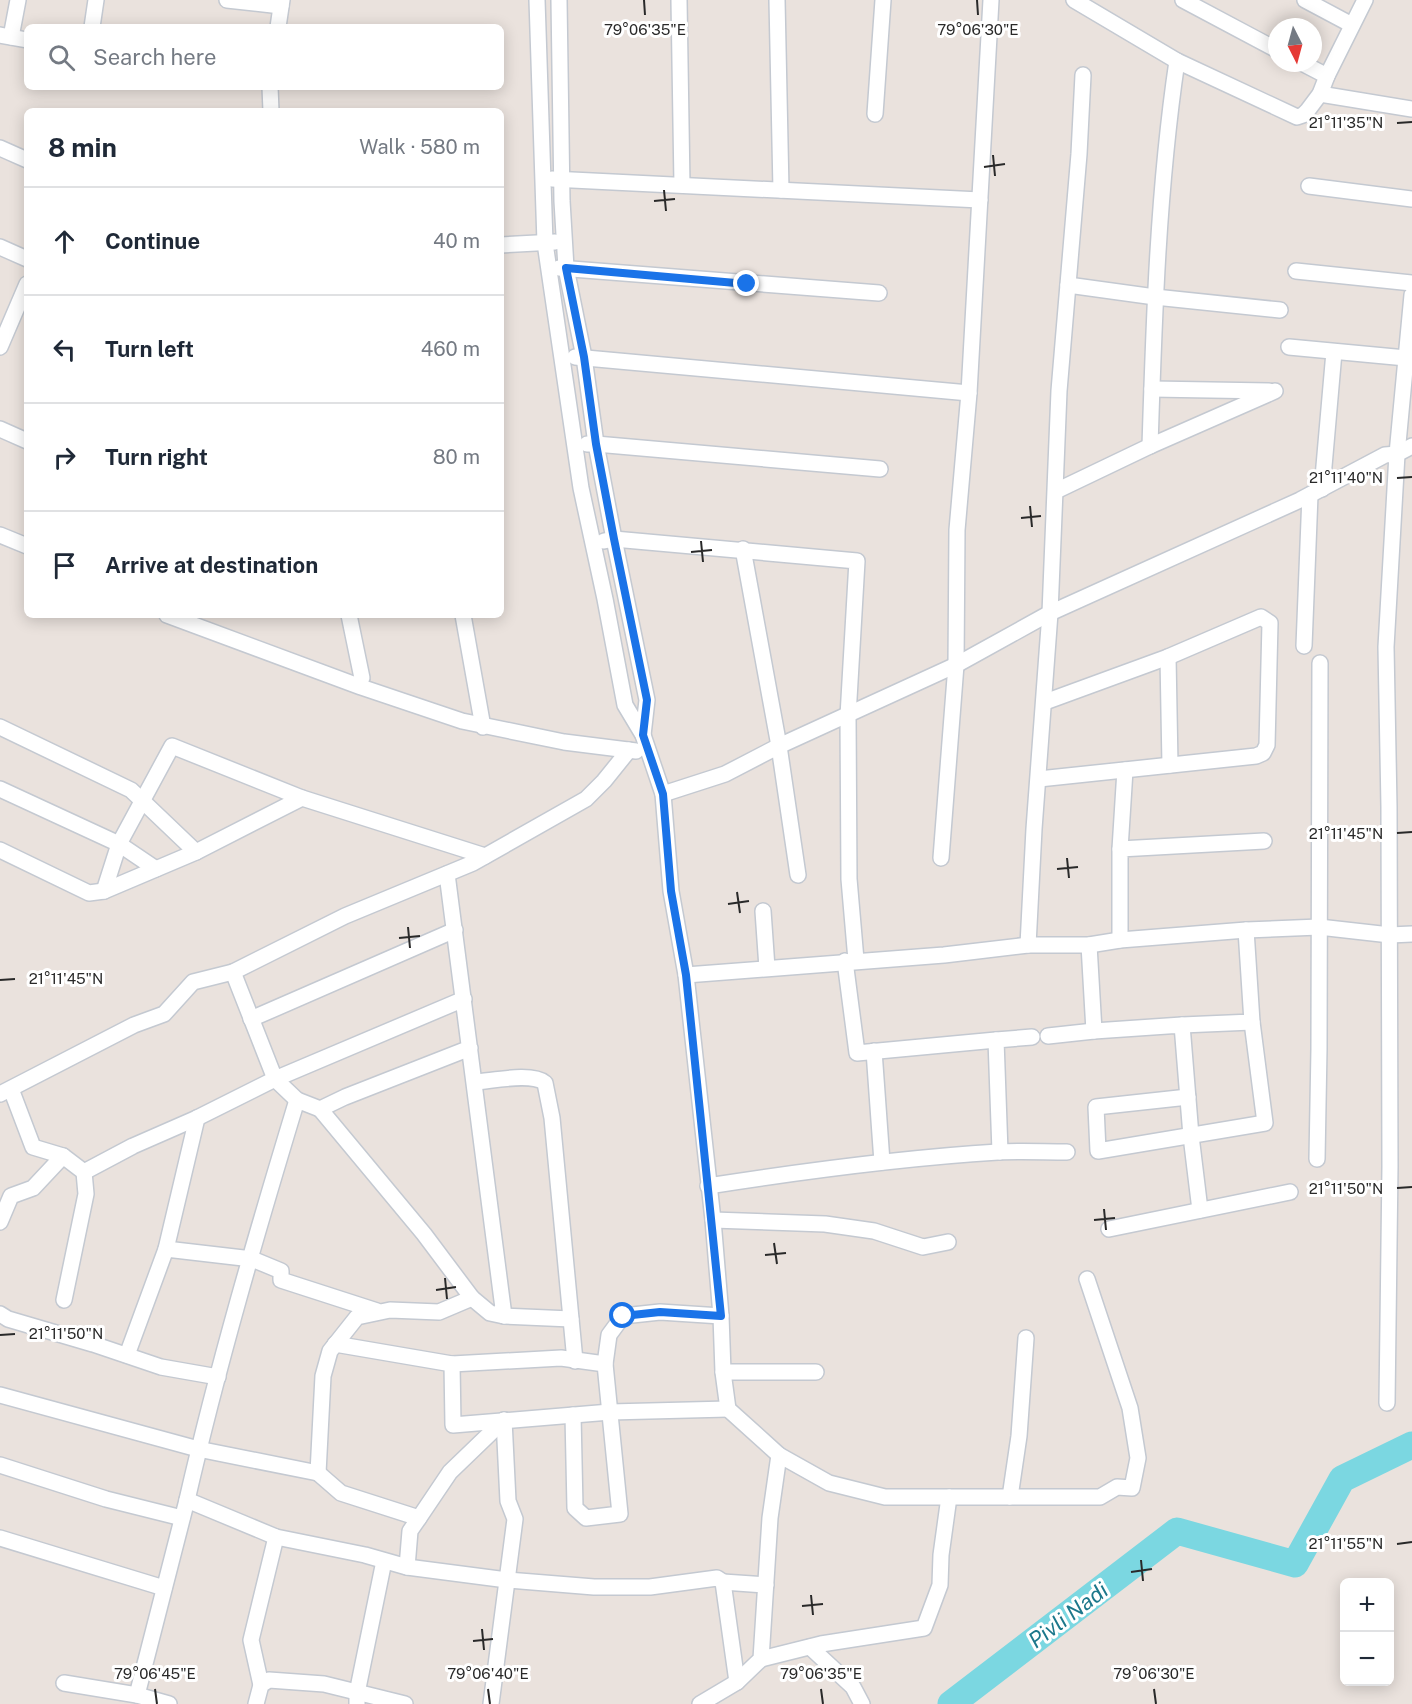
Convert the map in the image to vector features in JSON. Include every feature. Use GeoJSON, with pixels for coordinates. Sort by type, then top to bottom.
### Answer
{"type":"FeatureCollection","features":[{"type":"Feature","properties":{"kind":"street"},"geometry":{"type":"LineString","coordinates":[[18,0],[6,36],[24,39]]}},
{"type":"Feature","properties":{"kind":"street"},"geometry":{"type":"LineString","coordinates":[[92,24],[96,0]]}},
{"type":"Feature","properties":{"kind":"street"},"geometry":{"type":"LineString","coordinates":[[227,0],[282,3],[278,24]]}},
{"type":"Feature","properties":{"kind":"street"},"geometry":{"type":"LineString","coordinates":[[537,0],[545,243],[581,488],[625,705],[643,735],[663,794],[671,891],[686,975],[712,1220],[721,1316],[723,1372],[728,1409],[779,1455],[829,1483],[885,1497],[1100,1497],[1117,1487],[1132,1488],[1138,1458],[1130,1408],[1087,1279]]}},
{"type":"Feature","properties":{"kind":"street"},"geometry":{"type":"LineString","coordinates":[[559,0],[561,180],[566,268],[584,357],[596,444],[647,700],[643,735]]}},
{"type":"Feature","properties":{"kind":"street"},"geometry":{"type":"LineString","coordinates":[[679,0],[682,185]]}},
{"type":"Feature","properties":{"kind":"street"},"geometry":{"type":"LineString","coordinates":[[777,0],[781,190]]}},
{"type":"Feature","properties":{"kind":"street"},"geometry":{"type":"LineString","coordinates":[[875,114],[883,0]]}},
{"type":"Feature","properties":{"kind":"street"},"geometry":{"type":"LineString","coordinates":[[941,858],[956,665],[957,530],[969,393],[991,0]]}},
{"type":"Feature","properties":{"kind":"street"},"geometry":{"type":"LineString","coordinates":[[1074,0],[1178,62],[1297,117],[1303,115],[1320,94],[1365,0]]}},
{"type":"Feature","properties":{"kind":"street"},"geometry":{"type":"LineString","coordinates":[[1183,0],[1268,45]]}},
{"type":"Feature","properties":{"kind":"street"},"geometry":{"type":"LineString","coordinates":[[1305,0],[1352,25]]}},
{"type":"Feature","properties":{"kind":"street"},"geometry":{"type":"LineString","coordinates":[[1150,446],[1155,297],[1170,112],[1178,62]]}},
{"type":"Feature","properties":{"kind":"street"},"geometry":{"type":"LineString","coordinates":[[1319,72],[1327,76]]}},
{"type":"Feature","properties":{"kind":"street"},"geometry":{"type":"LineString","coordinates":[[1028,945],[1050,613],[1059,392],[1079,154],[1083,75]]}},
{"type":"Feature","properties":{"kind":"street"},"geometry":{"type":"LineString","coordinates":[[270,90],[271,108]]}},
{"type":"Feature","properties":{"kind":"street"},"geometry":{"type":"LineString","coordinates":[[1320,94],[1412,109]]}},
{"type":"Feature","properties":{"kind":"street"},"geometry":{"type":"LineString","coordinates":[[0,148],[24,159]]}},
{"type":"Feature","properties":{"kind":"street"},"geometry":{"type":"LineString","coordinates":[[543,179],[980,200]]}},
{"type":"Feature","properties":{"kind":"street"},"geometry":{"type":"LineString","coordinates":[[1308,186],[1412,199]]}},
{"type":"Feature","properties":{"kind":"street"},"geometry":{"type":"LineString","coordinates":[[504,245],[564,241]]}},
{"type":"Feature","properties":{"kind":"street"},"geometry":{"type":"LineString","coordinates":[[0,247],[24,258]]}},
{"type":"Feature","properties":{"kind":"street"},"geometry":{"type":"LineString","coordinates":[[549,269],[566,268],[879,293]]}},
{"type":"Feature","properties":{"kind":"street"},"geometry":{"type":"LineString","coordinates":[[1296,272],[1412,283]]}},
{"type":"Feature","properties":{"kind":"street"},"geometry":{"type":"LineString","coordinates":[[1068,285],[1280,310]]}},
{"type":"Feature","properties":{"kind":"street"},"geometry":{"type":"LineString","coordinates":[[0,347],[24,291]]}},
{"type":"Feature","properties":{"kind":"street"},"geometry":{"type":"LineString","coordinates":[[1387,1403],[1390,935],[1386,647],[1397,454],[1412,295]]}},
{"type":"Feature","properties":{"kind":"street"},"geometry":{"type":"LineString","coordinates":[[1289,347],[1406,358]]}},
{"type":"Feature","properties":{"kind":"street"},"geometry":{"type":"LineString","coordinates":[[1304,646],[1316,492],[1334,352]]}},
{"type":"Feature","properties":{"kind":"street"},"geometry":{"type":"LineString","coordinates":[[562,358],[584,357],[969,393]]}},
{"type":"Feature","properties":{"kind":"street"},"geometry":{"type":"LineString","coordinates":[[1056,491],[1150,446],[1275,391],[1152,389]]}},
{"type":"Feature","properties":{"kind":"street"},"geometry":{"type":"LineString","coordinates":[[0,429],[24,440]]}},
{"type":"Feature","properties":{"kind":"street"},"geometry":{"type":"LineString","coordinates":[[575,445],[596,444],[879,469]]}},
{"type":"Feature","properties":{"kind":"street"},"geometry":{"type":"LineString","coordinates":[[663,794],[725,774],[779,746],[956,665],[1050,613],[1316,492],[1385,455],[1397,454],[1412,446]]}},
{"type":"Feature","properties":{"kind":"street"},"geometry":{"type":"LineString","coordinates":[[0,535],[24,545]]}},
{"type":"Feature","properties":{"kind":"street"},"geometry":{"type":"LineString","coordinates":[[593,543],[614,539],[856,561],[848,716],[850,961],[857,1053],[1032,1037]]}},
{"type":"Feature","properties":{"kind":"street"},"geometry":{"type":"LineString","coordinates":[[743,549],[779,746],[798,875]]}},
{"type":"Feature","properties":{"kind":"street"},"geometry":{"type":"LineString","coordinates":[[1039,779],[1256,756],[1263,753],[1267,746],[1270,623],[1261,617],[1168,657],[1045,702]]}},
{"type":"Feature","properties":{"kind":"street"},"geometry":{"type":"LineString","coordinates":[[175,618],[361,687],[483,727],[583,745],[648,753]]}},
{"type":"Feature","properties":{"kind":"street"},"geometry":{"type":"LineString","coordinates":[[350,618],[362,678]]}},
{"type":"Feature","properties":{"kind":"street"},"geometry":{"type":"LineString","coordinates":[[464,618],[483,727]]}},
{"type":"Feature","properties":{"kind":"street"},"geometry":{"type":"LineString","coordinates":[[1168,657],[1170,765]]}},
{"type":"Feature","properties":{"kind":"street"},"geometry":{"type":"LineString","coordinates":[[1317,1159],[1320,663]]}},
{"type":"Feature","properties":{"kind":"street"},"geometry":{"type":"LineString","coordinates":[[0,727],[131,790],[196,852]]}},
{"type":"Feature","properties":{"kind":"street"},"geometry":{"type":"LineString","coordinates":[[104,891],[119,844],[172,746],[302,798],[485,856]]}},
{"type":"Feature","properties":{"kind":"street"},"geometry":{"type":"LineString","coordinates":[[64,1300],[86,1194],[84,1172],[63,1156],[33,1147],[5,1091],[134,1025],[164,1014],[193,982],[232,972],[345,916],[485,856],[586,799],[629,750]]}},
{"type":"Feature","properties":{"kind":"street"},"geometry":{"type":"LineString","coordinates":[[1120,940],[1120,849],[1125,770]]}},
{"type":"Feature","properties":{"kind":"street"},"geometry":{"type":"LineString","coordinates":[[0,789],[119,844],[156,869]]}},
{"type":"Feature","properties":{"kind":"street"},"geometry":{"type":"LineString","coordinates":[[0,850],[89,893],[104,891],[196,852],[302,798]]}},
{"type":"Feature","properties":{"kind":"street"},"geometry":{"type":"LineString","coordinates":[[1120,849],[1264,841]]}},
{"type":"Feature","properties":{"kind":"street"},"geometry":{"type":"LineString","coordinates":[[447,873],[476,1082],[504,1317]]}},
{"type":"Feature","properties":{"kind":"street"},"geometry":{"type":"LineString","coordinates":[[763,911],[767,968]]}},
{"type":"Feature","properties":{"kind":"street"},"geometry":{"type":"LineString","coordinates":[[686,975],[944,955],[1028,945],[1089,945],[1120,940],[1246,930],[1319,927],[1390,935],[1412,934]]}},
{"type":"Feature","properties":{"kind":"street"},"geometry":{"type":"LineString","coordinates":[[251,1019],[455,930]]}},
{"type":"Feature","properties":{"kind":"street"},"geometry":{"type":"LineString","coordinates":[[1188,1097],[1096,1107],[1098,1151],[1265,1122],[1252,1022],[1246,930]]}},
{"type":"Feature","properties":{"kind":"street"},"geometry":{"type":"LineString","coordinates":[[1089,945],[1094,1031]]}},
{"type":"Feature","properties":{"kind":"street"},"geometry":{"type":"LineString","coordinates":[[232,972],[275,1078],[297,1100],[320,1109],[424,1234],[472,1298],[490,1313],[504,1317],[571,1319]]}},
{"type":"Feature","properties":{"kind":"street"},"geometry":{"type":"LineString","coordinates":[[84,1172],[275,1078],[464,999]]}},
{"type":"Feature","properties":{"kind":"street"},"geometry":{"type":"LineString","coordinates":[[1048,1036],[1094,1031],[1252,1022]]}},
{"type":"Feature","properties":{"kind":"street"},"geometry":{"type":"LineString","coordinates":[[1182,1025],[1200,1210]]}},
{"type":"Feature","properties":{"kind":"street"},"geometry":{"type":"LineString","coordinates":[[996,1040],[1000,1152]]}},
{"type":"Feature","properties":{"kind":"street"},"geometry":{"type":"LineString","coordinates":[[320,1109],[470,1047]]}},
{"type":"Feature","properties":{"kind":"street"},"geometry":{"type":"LineString","coordinates":[[874,1051],[882,1162]]}},
{"type":"Feature","properties":{"kind":"street"},"geometry":{"type":"LineString","coordinates":[[476,1082],[531,1078],[541,1079],[545,1083],[552,1118],[574,1361]]}},
{"type":"Feature","properties":{"kind":"street"},"geometry":{"type":"LineString","coordinates":[[137,1695],[198,1449],[257,1234],[297,1100]]}},
{"type":"Feature","properties":{"kind":"street"},"geometry":{"type":"LineString","coordinates":[[127,1355],[166,1249],[197,1118]]}},
{"type":"Feature","properties":{"kind":"street"},"geometry":{"type":"LineString","coordinates":[[708,1186],[882,1162],[1000,1152],[1067,1152]]}},
{"type":"Feature","properties":{"kind":"street"},"geometry":{"type":"LineString","coordinates":[[0,1222],[10,1196],[33,1188],[63,1156]]}},
{"type":"Feature","properties":{"kind":"street"},"geometry":{"type":"LineString","coordinates":[[1109,1229],[1290,1192]]}},
{"type":"Feature","properties":{"kind":"street"},"geometry":{"type":"LineString","coordinates":[[712,1220],[825,1224],[874,1231],[922,1248],[948,1242]]}},
{"type":"Feature","properties":{"kind":"street"},"geometry":{"type":"LineString","coordinates":[[166,1249],[252,1259],[281,1271],[281,1280],[380,1312]]}},
{"type":"Feature","properties":{"kind":"street"},"geometry":{"type":"LineString","coordinates":[[318,1473],[323,1377],[330,1351],[357,1317],[390,1310],[439,1312],[472,1298]]}},
{"type":"Feature","properties":{"kind":"street"},"geometry":{"type":"LineString","coordinates":[[573,1415],[575,1508],[586,1518],[620,1515],[605,1365],[609,1335],[623,1316],[660,1312],[721,1316]]}},
{"type":"Feature","properties":{"kind":"street"},"geometry":{"type":"LineString","coordinates":[[0,1314],[8,1319],[161,1367],[218,1377]]}},
{"type":"Feature","properties":{"kind":"street"},"geometry":{"type":"LineString","coordinates":[[1010,1497],[1019,1436],[1026,1338]]}},
{"type":"Feature","properties":{"kind":"street"},"geometry":{"type":"LineString","coordinates":[[335,1344],[452,1364],[561,1358],[605,1365]]}},
{"type":"Feature","properties":{"kind":"street"},"geometry":{"type":"LineString","coordinates":[[452,1364],[453,1425],[610,1412],[728,1409]]}},
{"type":"Feature","properties":{"kind":"street"},"geometry":{"type":"LineString","coordinates":[[723,1372],[816,1372]]}},
{"type":"Feature","properties":{"kind":"street"},"geometry":{"type":"LineString","coordinates":[[0,1395],[198,1449],[318,1473],[341,1493],[419,1518]]}},
{"type":"Feature","properties":{"kind":"street"},"geometry":{"type":"LineString","coordinates":[[406,1567],[410,1532],[419,1518],[450,1472],[504,1420]]}},
{"type":"Feature","properties":{"kind":"street"},"geometry":{"type":"LineString","coordinates":[[491,1704],[515,1519],[508,1501],[504,1420]]}},
{"type":"Feature","properties":{"kind":"street"},"geometry":{"type":"LineString","coordinates":[[761,1659],[770,1518],[779,1455]]}},
{"type":"Feature","properties":{"kind":"street"},"geometry":{"type":"LineString","coordinates":[[0,1466],[106,1499],[182,1518]]}},
{"type":"Feature","properties":{"kind":"street"},"geometry":{"type":"LineString","coordinates":[[700,1704],[737,1683],[761,1659],[810,1647],[924,1628],[940,1586],[941,1555],[950,1497]]}},
{"type":"Feature","properties":{"kind":"street"},"geometry":{"type":"LineString","coordinates":[[187,1500],[276,1537],[406,1567],[507,1580],[594,1587],[650,1587],[717,1578],[723,1582],[766,1585]]}},
{"type":"Feature","properties":{"kind":"street"},"geometry":{"type":"LineString","coordinates":[[256,1704],[261,1685],[251,1640],[276,1537]]}},
{"type":"Feature","properties":{"kind":"street"},"geometry":{"type":"LineString","coordinates":[[0,1538],[164,1588]]}},
{"type":"Feature","properties":{"kind":"street"},"geometry":{"type":"LineString","coordinates":[[357,1698],[384,1561]]}},
{"type":"Feature","properties":{"kind":"street"},"geometry":{"type":"LineString","coordinates":[[723,1582],[737,1683]]}},
{"type":"Feature","properties":{"kind":"street"},"geometry":{"type":"LineString","coordinates":[[810,1647],[853,1687],[862,1704]]}},
{"type":"Feature","properties":{"kind":"street"},"geometry":{"type":"LineString","coordinates":[[261,1685],[269,1680],[324,1684],[357,1698],[405,1704]]}},
{"type":"Feature","properties":{"kind":"street"},"geometry":{"type":"LineString","coordinates":[[64,1683],[137,1695],[169,1704]]}},
{"type":"Feature","properties":{"kind":"waterway","name":"Pivli Nadi"},"geometry":{"type":"LineString","coordinates":[[951,1704],[1177,1531],[1295,1564],[1342,1479],[1412,1445]]}},
{"type":"Feature","properties":{"kind":"route"},"geometry":{"type":"LineString","coordinates":[[623,1316],[660,1312],[721,1316],[686,975],[671,891],[663,794],[643,735],[647,700],[596,444],[584,357],[566,268],[747,284]]}}]}
